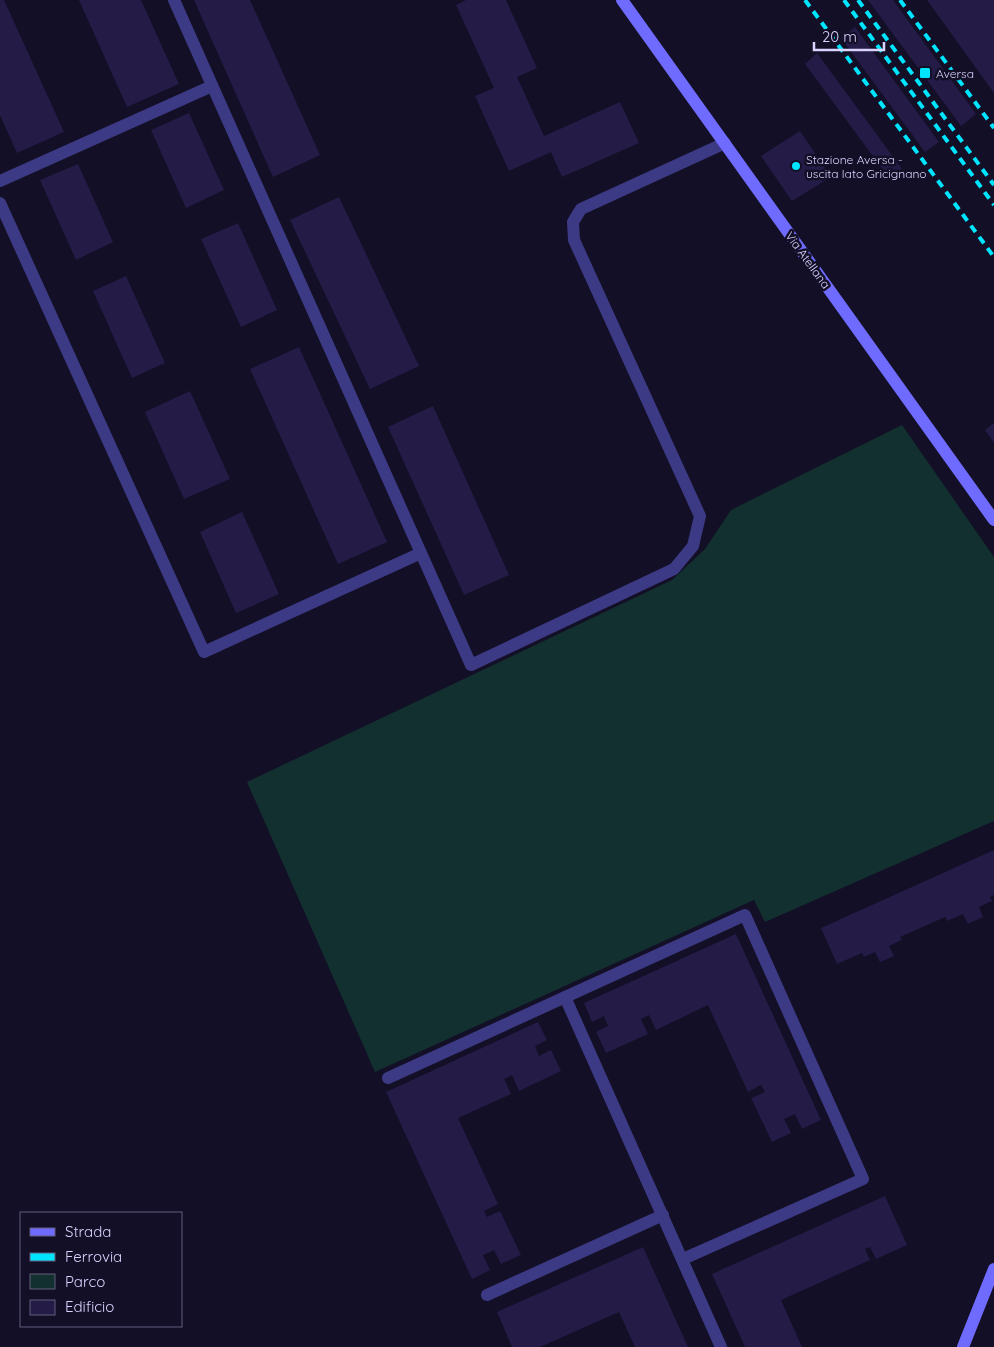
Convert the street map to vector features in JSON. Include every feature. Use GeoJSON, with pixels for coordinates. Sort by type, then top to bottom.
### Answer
{"type":"FeatureCollection","features":[{"type":"Feature","properties":{"kind":"main road","name":"Via Atellana"},"geometry":{"type":"LineString","coordinates":[[622,0],[994,520]]}},
{"type":"Feature","properties":{"kind":"main road"},"geometry":{"type":"LineString","coordinates":[[963,1347],[994,1269]]}},
{"type":"Feature","properties":{"kind":"street"},"geometry":{"type":"LineString","coordinates":[[174,0],[471,665],[674,570],[693,546],[700,516],[574,240],[573,222],[581,209],[725,144]]}},
{"type":"Feature","properties":{"kind":"street"},"geometry":{"type":"LineString","coordinates":[[0,181],[212,86]]}},
{"type":"Feature","properties":{"kind":"street"},"geometry":{"type":"LineString","coordinates":[[0,203],[204,652],[420,553]]}},
{"type":"Feature","properties":{"kind":"street"},"geometry":{"type":"LineString","coordinates":[[388,1078],[745,915],[863,1179],[683,1259]]}},
{"type":"Feature","properties":{"kind":"street"},"geometry":{"type":"LineString","coordinates":[[565,997],[721,1347]]}},
{"type":"Feature","properties":{"kind":"street"},"geometry":{"type":"LineString","coordinates":[[487,1294],[663,1215]]}},
{"type":"Feature","properties":{"kind":"green space"},"geometry":{"type":"Polygon","coordinates":[[[902,425],[994,557],[994,821],[765,922],[754,900],[375,1072],[247,782],[672,580],[705,549],[731,510],[902,425]]]}},
{"type":"Feature","properties":{"kind":"building"},"geometry":{"type":"Polygon","coordinates":[[[0,0],[4,0],[64,132],[17,153],[0,115],[0,0]]]}},
{"type":"Feature","properties":{"kind":"building"},"geometry":{"type":"Polygon","coordinates":[[[79,0],[141,0],[179,84],[127,107],[79,0]]]}},
{"type":"Feature","properties":{"kind":"building"},"geometry":{"type":"Polygon","coordinates":[[[194,0],[250,0],[320,155],[273,177],[194,0]]]}},
{"type":"Feature","properties":{"kind":"building"},"geometry":{"type":"Polygon","coordinates":[[[466,0],[506,0],[537,68],[517,77],[544,136],[620,102],[639,143],[562,177],[551,152],[509,171],[475,96],[494,88],[456,5],[466,0]]]}},
{"type":"Feature","properties":{"kind":"building"},"geometry":{"type":"Polygon","coordinates":[[[868,0],[893,0],[976,114],[961,126],[868,0]]]}},
{"type":"Feature","properties":{"kind":"building"},"geometry":{"type":"Polygon","coordinates":[[[927,0],[994,0],[994,93],[927,0]]]}},
{"type":"Feature","properties":{"kind":"building"},"geometry":{"type":"Polygon","coordinates":[[[855,27],[939,142],[925,152],[841,38],[855,27]]]}},
{"type":"Feature","properties":{"kind":"building"},"geometry":{"type":"Polygon","coordinates":[[[817,53],[902,169],[889,178],[805,64],[817,53]]]}},
{"type":"Feature","properties":{"kind":"building"},"geometry":{"type":"Polygon","coordinates":[[[189,113],[224,190],[186,208],[151,130],[189,113]]]}},
{"type":"Feature","properties":{"kind":"building","name":"Stazione Aversa - uscita lato Gricignano"},"geometry":{"type":"Polygon","coordinates":[[[800,131],[831,177],[792,201],[761,156],[800,131]]]}},
{"type":"Feature","properties":{"kind":"building"},"geometry":{"type":"Polygon","coordinates":[[[78,164],[113,242],[76,260],[40,180],[78,164]]]}},
{"type":"Feature","properties":{"kind":"building"},"geometry":{"type":"Polygon","coordinates":[[[339,197],[419,366],[370,389],[290,220],[339,197]]]}},
{"type":"Feature","properties":{"kind":"building"},"geometry":{"type":"Polygon","coordinates":[[[238,223],[277,310],[241,327],[201,239],[238,223]]]}},
{"type":"Feature","properties":{"kind":"building"},"geometry":{"type":"Polygon","coordinates":[[[126,276],[165,363],[132,378],[93,291],[126,276]]]}},
{"type":"Feature","properties":{"kind":"building"},"geometry":{"type":"Polygon","coordinates":[[[299,347],[387,542],[338,564],[250,369],[299,347]]]}},
{"type":"Feature","properties":{"kind":"building"},"geometry":{"type":"Polygon","coordinates":[[[190,391],[230,479],[184,499],[145,412],[190,391]]]}},
{"type":"Feature","properties":{"kind":"building"},"geometry":{"type":"Polygon","coordinates":[[[433,406],[509,575],[464,595],[388,427],[433,406]]]}},
{"type":"Feature","properties":{"kind":"building"},"geometry":{"type":"Polygon","coordinates":[[[994,423],[994,443],[985,430],[994,423]]]}},
{"type":"Feature","properties":{"kind":"building"},"geometry":{"type":"Polygon","coordinates":[[[242,512],[279,594],[236,613],[200,532],[242,512]]]}},
{"type":"Feature","properties":{"kind":"building"},"geometry":{"type":"Polygon","coordinates":[[[994,850],[994,895],[990,897],[992,901],[979,907],[983,917],[968,924],[963,914],[947,921],[945,917],[900,937],[902,940],[889,946],[894,956],[880,962],[875,952],[864,957],[862,953],[837,964],[821,928],[994,850]]]}},
{"type":"Feature","properties":{"kind":"building"},"geometry":{"type":"Polygon","coordinates":[[[736,934],[821,1120],[802,1129],[795,1114],[784,1119],[791,1133],[772,1142],[751,1098],[765,1092],[761,1085],[748,1092],[708,1005],[656,1030],[649,1015],[641,1019],[648,1034],[606,1053],[596,1032],[608,1026],[604,1016],[592,1022],[584,1003],[736,934]]]}},
{"type":"Feature","properties":{"kind":"building"},"geometry":{"type":"Polygon","coordinates":[[[538,1022],[547,1040],[535,1046],[539,1056],[551,1050],[561,1071],[519,1091],[512,1075],[504,1079],[511,1094],[458,1118],[498,1204],[484,1211],[487,1217],[500,1211],[521,1255],[501,1264],[494,1250],[483,1255],[490,1270],[472,1279],[386,1092],[538,1022]]]}},
{"type":"Feature","properties":{"kind":"building"},"geometry":{"type":"Polygon","coordinates":[[[885,1196],[907,1245],[876,1259],[870,1247],[865,1249],[870,1260],[781,1300],[802,1347],[745,1347],[712,1274],[885,1196]]]}},
{"type":"Feature","properties":{"kind":"building"},"geometry":{"type":"Polygon","coordinates":[[[643,1247],[688,1347],[635,1347],[619,1312],[540,1347],[512,1347],[497,1312],[643,1247]]]}},
{"type":"Feature","properties":{"kind":"railway"},"geometry":{"type":"LineString","coordinates":[[805,0],[994,257]]}},
{"type":"Feature","properties":{"kind":"railway"},"geometry":{"type":"LineString","coordinates":[[844,0],[994,205]]}},
{"type":"Feature","properties":{"kind":"railway"},"geometry":{"type":"LineString","coordinates":[[858,0],[994,185]]}},
{"type":"Feature","properties":{"kind":"railway"},"geometry":{"type":"LineString","coordinates":[[900,0],[994,128]]}},
{"type":"Feature","properties":{"kind":"place","name":"Aversa"},"geometry":{"type":"Point","coordinates":[925,73]}},
{"type":"Feature","properties":{"kind":"place","name":"Stazione Aversa - uscita lato Gricignano"},"geometry":{"type":"Point","coordinates":[796,166]}}]}
